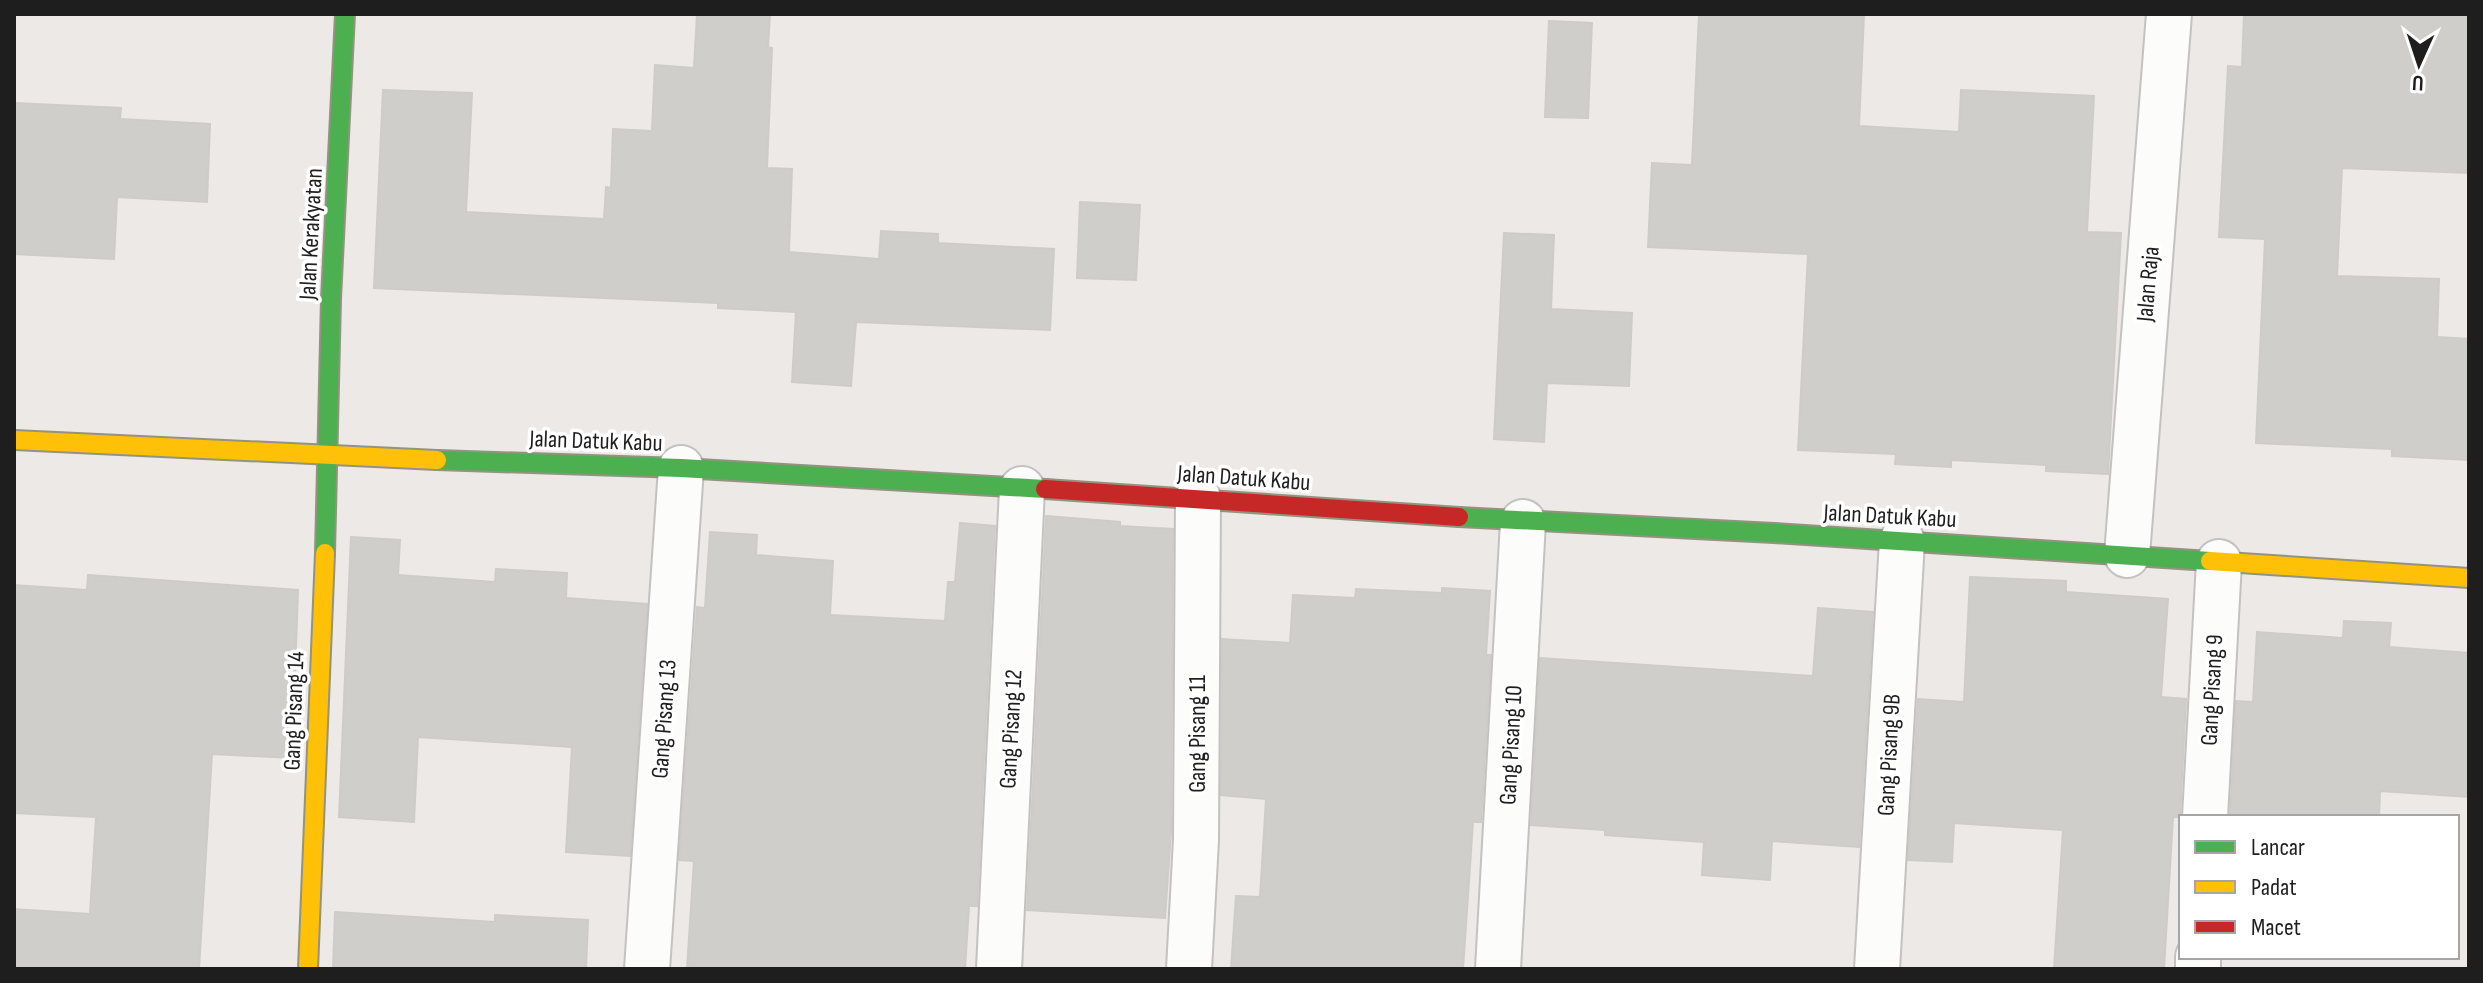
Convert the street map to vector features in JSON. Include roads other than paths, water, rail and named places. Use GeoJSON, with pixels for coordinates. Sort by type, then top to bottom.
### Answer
{"type":"FeatureCollection","features":[{"type":"Feature","properties":{"kind":"street","name":"Jalan Kerakyatan"},"geometry":{"type":"LineString","coordinates":[[329,456],[331,299],[345,14]]}},
{"type":"Feature","properties":{"kind":"street","name":"Jalan Raja"},"geometry":{"type":"LineString","coordinates":[[2127,555],[2169,14]]}},
{"type":"Feature","properties":{"kind":"street","name":"Jalan Datuk Kabu"},"geometry":{"type":"LineString","coordinates":[[14,440],[329,456],[681,468],[2469,578]]}},
{"type":"Feature","properties":{"kind":"street","name":"Gang Pisang 14"},"geometry":{"type":"LineString","coordinates":[[308,969],[329,456]]}},
{"type":"Feature","properties":{"kind":"street","name":"Gang Pisang 13"},"geometry":{"type":"LineString","coordinates":[[647,969],[681,468]]}},
{"type":"Feature","properties":{"kind":"street","name":"Gang Pisang 12"},"geometry":{"type":"LineString","coordinates":[[999,969],[1022,489]]}},
{"type":"Feature","properties":{"kind":"street","name":"Gang Pisang 11"},"geometry":{"type":"LineString","coordinates":[[1189,969],[1196,840],[1198,498]]}},
{"type":"Feature","properties":{"kind":"street","name":"Gang Pisang 10"},"geometry":{"type":"LineString","coordinates":[[1498,969],[1523,522]]}},
{"type":"Feature","properties":{"kind":"street","name":"Gang Pisang 9B"},"geometry":{"type":"LineString","coordinates":[[1877,969],[1902,541]]}},
{"type":"Feature","properties":{"kind":"street","name":"Gang Pisang 9"},"geometry":{"type":"LineString","coordinates":[[2205,815],[2219,562]]}}]}
